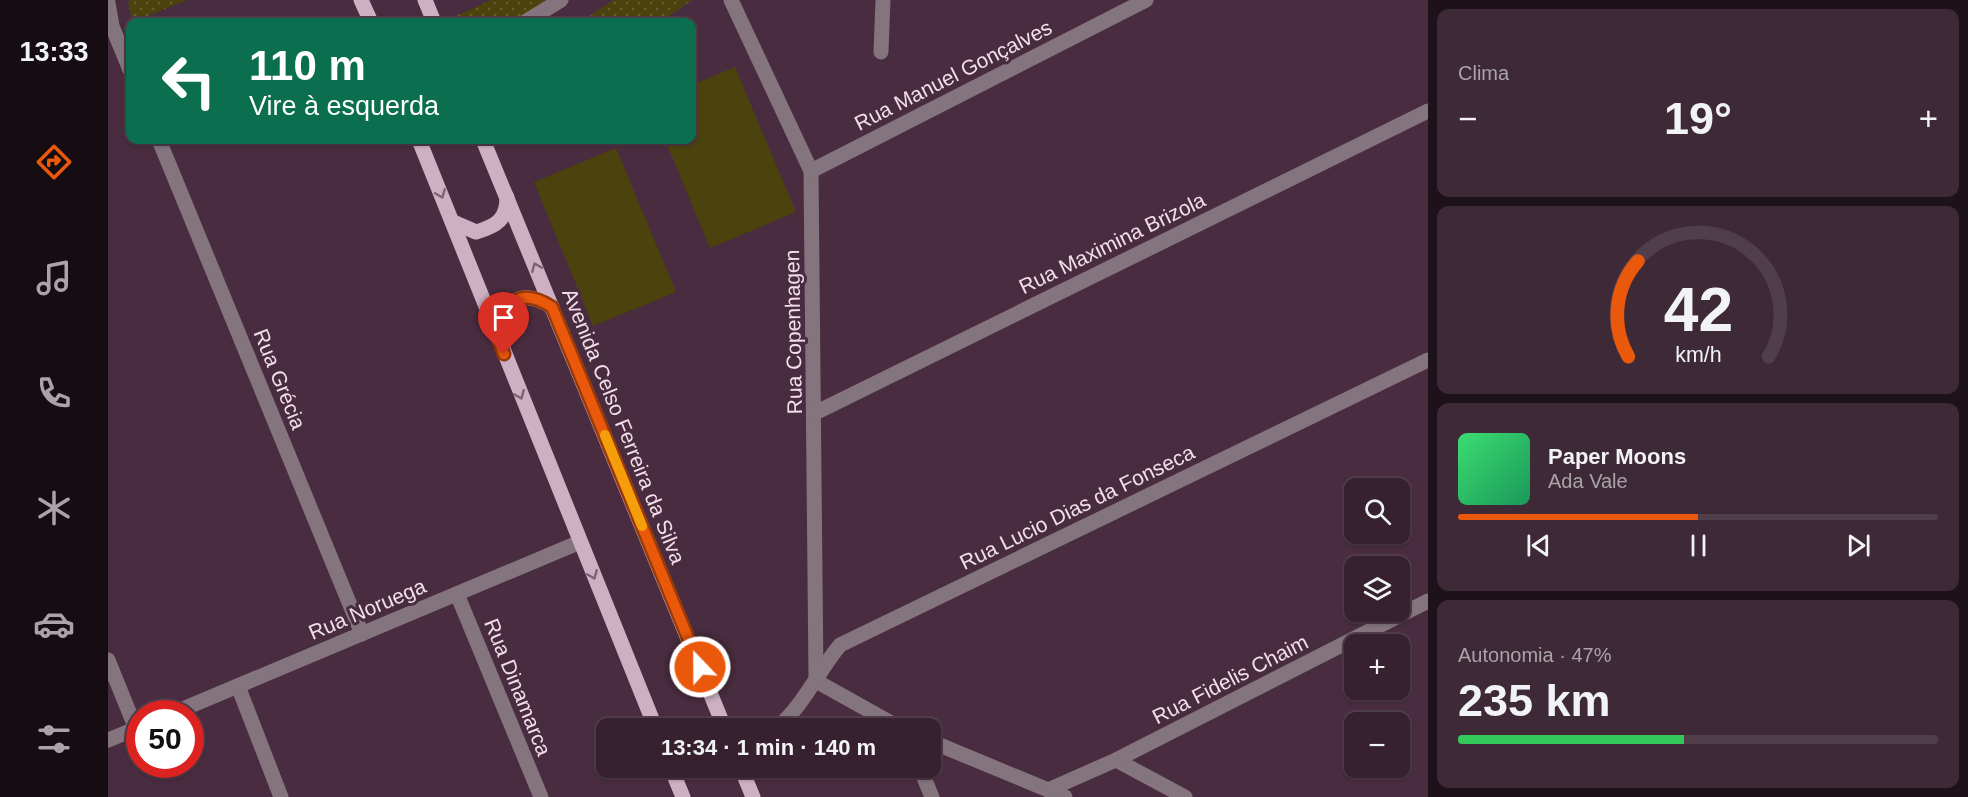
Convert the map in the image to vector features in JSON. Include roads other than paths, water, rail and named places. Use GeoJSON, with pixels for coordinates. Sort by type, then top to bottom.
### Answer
{"type":"FeatureCollection","features":[{"type":"Feature","properties":{"kind":"main road"},"geometry":{"type":"LineString","coordinates":[[362,0],[369,18]]}},
{"type":"Feature","properties":{"kind":"main road"},"geometry":{"type":"LineString","coordinates":[[425,0],[432,18]]}},
{"type":"Feature","properties":{"kind":"main road"},"geometry":{"type":"LineString","coordinates":[[421,144],[652,718]]}},
{"type":"Feature","properties":{"kind":"main road","name":"Avenida Celso Ferreira da Silva"},"geometry":{"type":"LineString","coordinates":[[485,144],[720,718]]}},
{"type":"Feature","properties":{"kind":"main road"},"geometry":{"type":"LineString","coordinates":[[453,222],[476,232],[498,224],[507,211],[507,197]]}},
{"type":"Feature","properties":{"kind":"main road"},"geometry":{"type":"LineString","coordinates":[[496,333],[504,310],[515,300],[540,299],[552,307]]}},
{"type":"Feature","properties":{"kind":"main road"},"geometry":{"type":"LineString","coordinates":[[675,778],[683,797]]}},
{"type":"Feature","properties":{"kind":"main road"},"geometry":{"type":"LineString","coordinates":[[745,778],[753,797]]}},
{"type":"Feature","properties":{"kind":"street"},"geometry":{"type":"LineString","coordinates":[[532,18],[561,0]]}},
{"type":"Feature","properties":{"kind":"street","name":"Rua Copenhagen"},"geometry":{"type":"LineString","coordinates":[[731,0],[811,171],[816,413],[816,681]]}},
{"type":"Feature","properties":{"kind":"street"},"geometry":{"type":"LineString","coordinates":[[881,52],[883,0]]}},
{"type":"Feature","properties":{"kind":"street","name":"Rua Manuel Gonçalves"},"geometry":{"type":"LineString","coordinates":[[811,171],[1146,0]]}},
{"type":"Feature","properties":{"kind":"street"},"geometry":{"type":"LineString","coordinates":[[108,1],[112,26],[126,60]]}},
{"type":"Feature","properties":{"kind":"street","name":"Rua Maximina Brizola"},"geometry":{"type":"LineString","coordinates":[[816,413],[1428,111]]}},
{"type":"Feature","properties":{"kind":"street","name":"Rua Grécia"},"geometry":{"type":"LineString","coordinates":[[161,144],[362,634]]}},
{"type":"Feature","properties":{"kind":"street","name":"Rua Lucio Dias da Fonseca"},"geometry":{"type":"LineString","coordinates":[[787,718],[806,698],[840,645],[1428,360]]}},
{"type":"Feature","properties":{"kind":"street","name":"Rua Noruega"},"geometry":{"type":"LineString","coordinates":[[204,700],[580,542]]}},
{"type":"Feature","properties":{"kind":"street","name":"Rua Dinamarca"},"geometry":{"type":"LineString","coordinates":[[457,594],[541,797]]}},
{"type":"Feature","properties":{"kind":"street","name":"Rua Fidelis Chaim"},"geometry":{"type":"LineString","coordinates":[[1048,790],[1116,760],[1428,601]]}},
{"type":"Feature","properties":{"kind":"street"},"geometry":{"type":"LineString","coordinates":[[108,660],[126,701]]}},
{"type":"Feature","properties":{"kind":"street"},"geometry":{"type":"LineString","coordinates":[[816,681],[882,718]]}},
{"type":"Feature","properties":{"kind":"street"},"geometry":{"type":"LineString","coordinates":[[238,686],[281,797]]}},
{"type":"Feature","properties":{"kind":"street"},"geometry":{"type":"LineString","coordinates":[[108,740],[126,733]]}},
{"type":"Feature","properties":{"kind":"street"},"geometry":{"type":"LineString","coordinates":[[941,746],[1065,797]]}},
{"type":"Feature","properties":{"kind":"street"},"geometry":{"type":"LineString","coordinates":[[1116,760],[1185,797]]}},
{"type":"Feature","properties":{"kind":"street"},"geometry":{"type":"LineString","coordinates":[[924,778],[932,797]]}}]}
